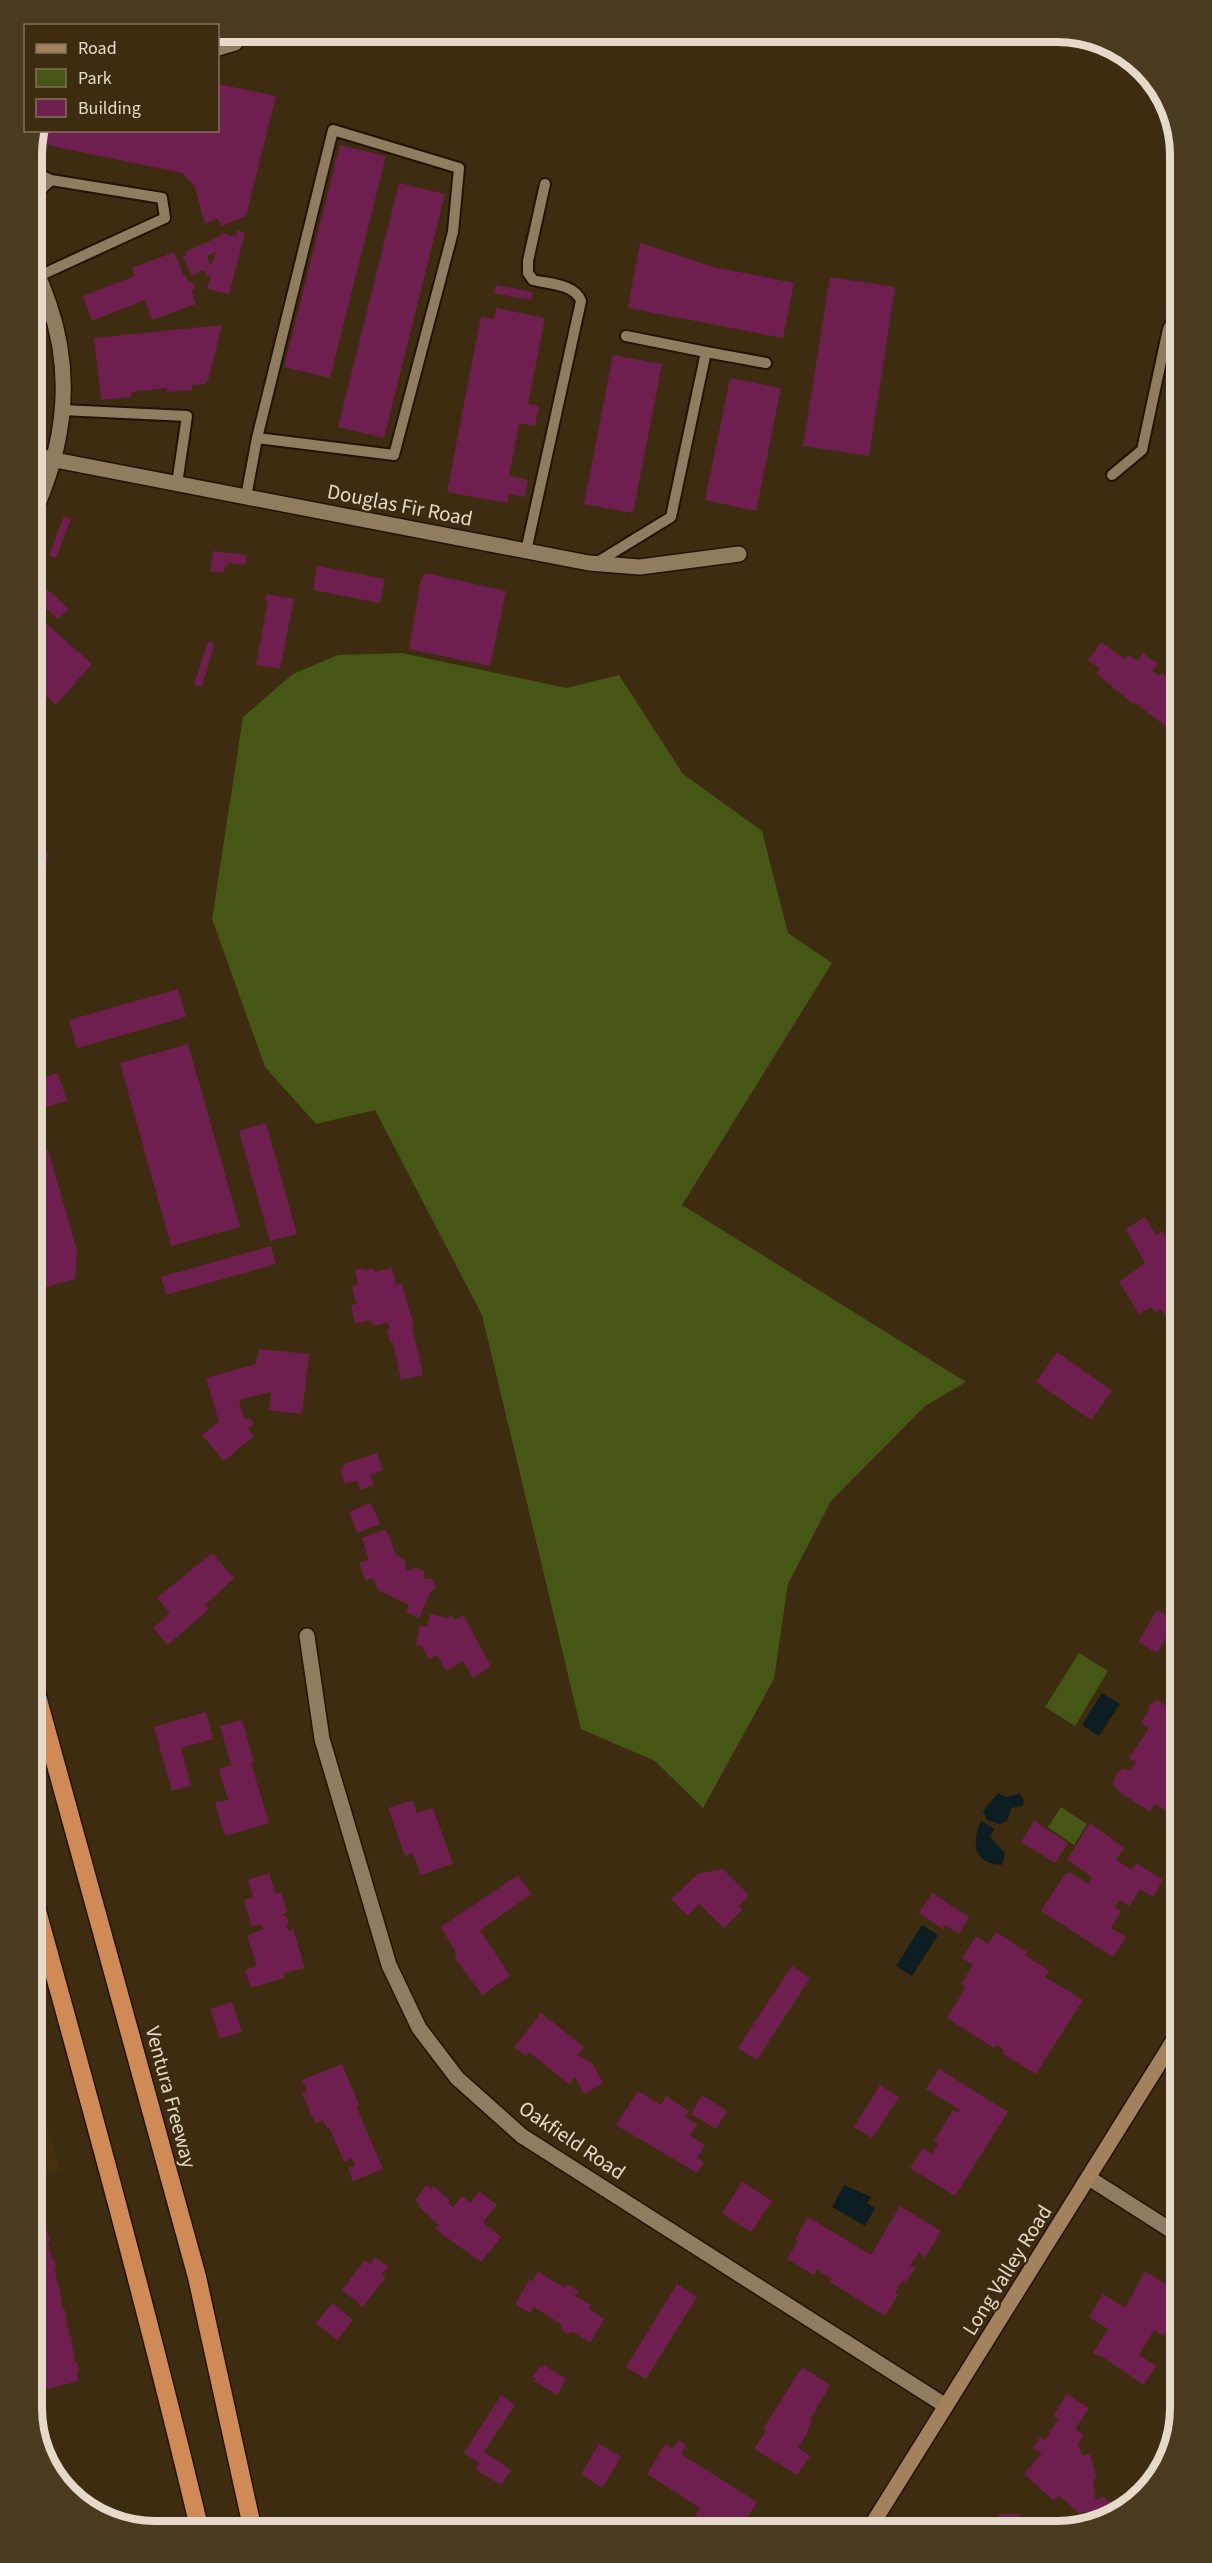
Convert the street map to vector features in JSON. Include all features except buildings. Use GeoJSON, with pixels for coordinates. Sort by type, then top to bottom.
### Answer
{"type":"FeatureCollection","features":[{"type":"Feature","properties":{"kind":"highway","name":"Ventura Freeway"},"geometry":{"type":"LineString","coordinates":[[42,1714],[197,2277],[251,2521]]}},
{"type":"Feature","properties":{"kind":"highway"},"geometry":{"type":"LineString","coordinates":[[42,1929],[169,2401],[198,2521]]}},
{"type":"Feature","properties":{"kind":"street"},"geometry":{"type":"LineString","coordinates":[[219,48],[236,42]]}},
{"type":"Feature","properties":{"kind":"street"},"geometry":{"type":"LineString","coordinates":[[42,290],[59,333],[64,399],[55,460],[42,492]]}},
{"type":"Feature","properties":{"kind":"street","name":"Douglas Fir Road"},"geometry":{"type":"LineString","coordinates":[[55,460],[596,564],[640,567],[739,554]]}},
{"type":"Feature","properties":{"kind":"street","name":"Oakfield Road"},"geometry":{"type":"LineString","coordinates":[[307,1636],[322,1739],[389,1965],[419,2028],[457,2078],[522,2136],[946,2406]]}},
{"type":"Feature","properties":{"kind":"street","name":"Long Valley Road"},"geometry":{"type":"LineString","coordinates":[[874,2521],[1170,2046]]}},
{"type":"Feature","properties":{"kind":"street"},"geometry":{"type":"LineString","coordinates":[[1089,2178],[1170,2230]]}},
{"type":"Feature","properties":{"kind":"lane"},"geometry":{"type":"LineString","coordinates":[[246,497],[257,438],[333,130],[459,168],[453,232],[394,455],[257,438]]}},
{"type":"Feature","properties":{"kind":"lane"},"geometry":{"type":"LineString","coordinates":[[42,176],[51,180],[162,198],[165,218],[42,269]]}},
{"type":"Feature","properties":{"kind":"lane"},"geometry":{"type":"LineString","coordinates":[[42,189],[51,180]]}},
{"type":"Feature","properties":{"kind":"lane"},"geometry":{"type":"LineString","coordinates":[[526,551],[581,301],[578,293],[572,289],[533,280],[528,273],[528,261],[545,184]]}},
{"type":"Feature","properties":{"kind":"lane"},"geometry":{"type":"LineString","coordinates":[[1112,476],[1142,450],[1170,325]]}},
{"type":"Feature","properties":{"kind":"lane"},"geometry":{"type":"LineString","coordinates":[[626,336],[766,363]]}},
{"type":"Feature","properties":{"kind":"lane"},"geometry":{"type":"LineString","coordinates":[[596,564],[671,517],[706,352]]}},
{"type":"Feature","properties":{"kind":"lane"},"geometry":{"type":"LineString","coordinates":[[62,410],[187,416],[177,484]]}},
{"type":"Feature","properties":{"kind":"lane"},"geometry":{"type":"LineString","coordinates":[[42,453],[55,460]]}},
{"type":"Feature","properties":{"kind":"shaded area"},"geometry":{"type":"Polygon","coordinates":[[[1102,1693],[1120,1704],[1099,1736],[1082,1725],[1102,1693]]]}},
{"type":"Feature","properties":{"kind":"shaded area"},"geometry":{"type":"Polygon","coordinates":[[[998,1793],[1006,1797],[1020,1794],[1024,1800],[1023,1806],[1011,1808],[1007,1821],[1000,1824],[987,1820],[983,1811],[998,1793]]]}},
{"type":"Feature","properties":{"kind":"shaded area"},"geometry":{"type":"Polygon","coordinates":[[[982,1821],[994,1829],[990,1837],[1005,1853],[1002,1865],[985,1861],[977,1851],[976,1838],[982,1821]]]}},
{"type":"Feature","properties":{"kind":"shaded area"},"geometry":{"type":"Polygon","coordinates":[[[922,1925],[938,1935],[912,1976],[896,1966],[922,1925]]]}},
{"type":"Feature","properties":{"kind":"shaded area"},"geometry":{"type":"Polygon","coordinates":[[[42,2109],[60,2170],[42,2174],[42,2109]]]}},
{"type":"Feature","properties":{"kind":"shaded area"},"geometry":{"type":"Polygon","coordinates":[[[844,2185],[871,2197],[867,2203],[875,2208],[865,2226],[832,2207],[844,2185]]]}},
{"type":"Feature","properties":{"kind":"green space"},"geometry":{"type":"Polygon","coordinates":[[[402,653],[566,688],[619,675],[683,774],[762,831],[788,933],[832,963],[682,1205],[966,1382],[925,1406],[831,1501],[788,1584],[774,1679],[703,1808],[655,1761],[581,1729],[482,1315],[375,1110],[316,1124],[265,1067],[212,919],[243,717],[293,674],[338,655],[402,653]]]}},
{"type":"Feature","properties":{"kind":"green space"},"geometry":{"type":"Polygon","coordinates":[[[1079,1653],[1108,1671],[1075,1726],[1045,1707],[1079,1653]]]}},
{"type":"Feature","properties":{"kind":"green space"},"geometry":{"type":"Polygon","coordinates":[[[1061,1807],[1087,1824],[1074,1845],[1048,1827],[1061,1807]]]}}]}
